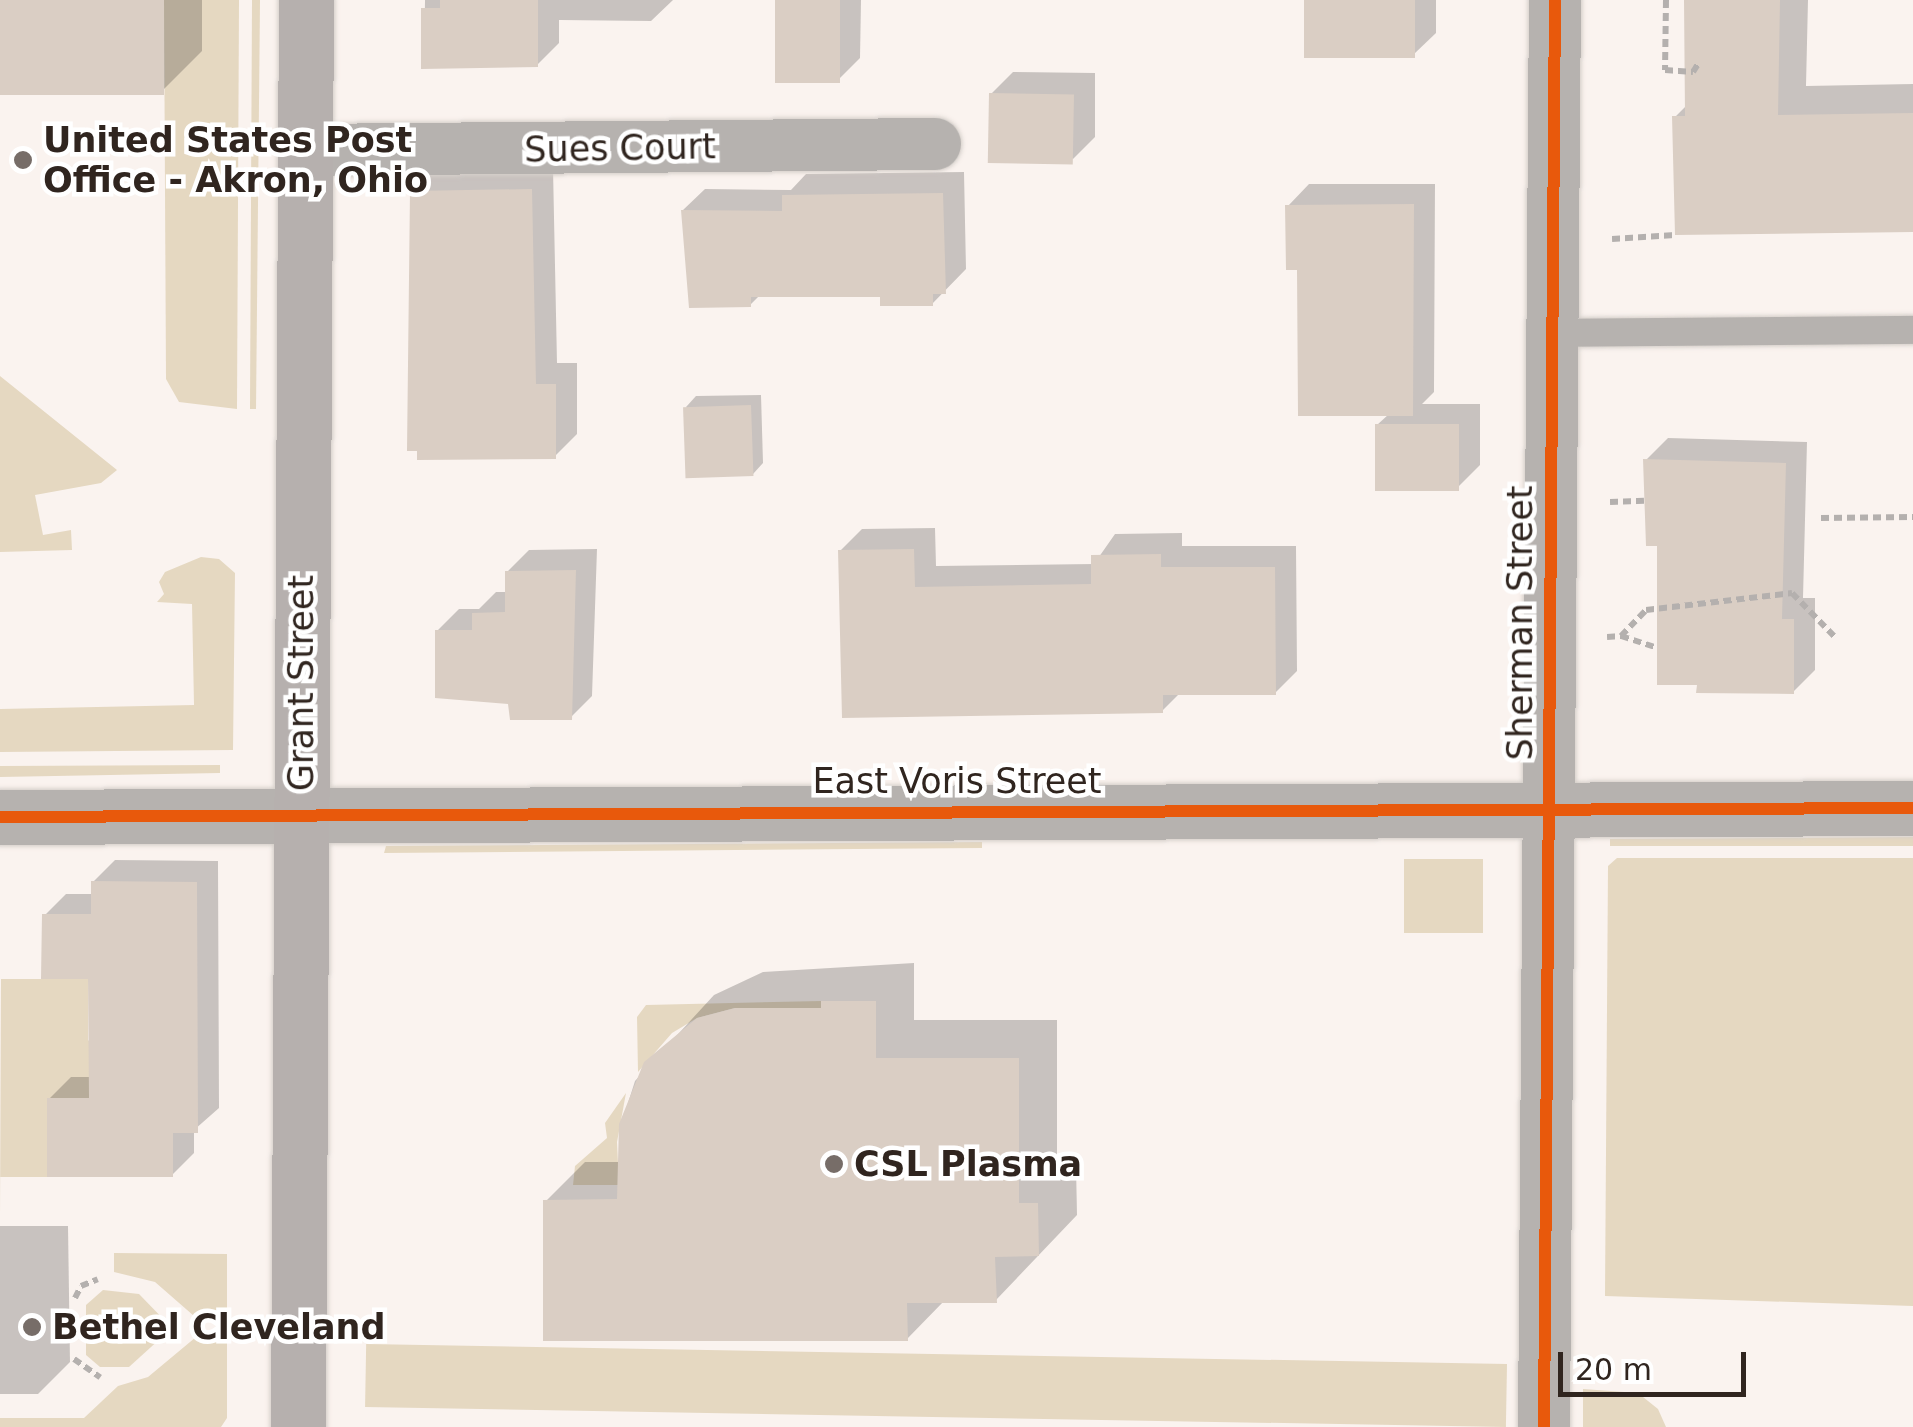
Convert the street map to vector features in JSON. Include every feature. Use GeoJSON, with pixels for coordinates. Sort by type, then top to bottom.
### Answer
{"type":"FeatureCollection","features":[{"type":"Feature","properties":{"kind":"main road","name":"Grant Street"},"geometry":{"type":"LineString","coordinates":[[298,1427],[306,0]]}},
{"type":"Feature","properties":{"kind":"street","name":"Sherman Street"},"geometry":{"type":"LineString","coordinates":[[1544,1427],[1555,0]]}},
{"type":"Feature","properties":{"kind":"street","name":"Sues Court"},"geometry":{"type":"LineString","coordinates":[[305,150],[935,144]]}},
{"type":"Feature","properties":{"kind":"street","name":"East Voris Street"},"geometry":{"type":"LineString","coordinates":[[0,817],[1913,808]]}},
{"type":"Feature","properties":{"kind":"lane"},"geometry":{"type":"LineString","coordinates":[[1552,333],[1913,330]]}},
{"type":"Feature","properties":{"kind":"path"},"geometry":{"type":"LineString","coordinates":[[1666,0],[1665,70],[1693,72],[1698,64]]}},
{"type":"Feature","properties":{"kind":"path"},"geometry":{"type":"LineString","coordinates":[[1606,240],[1675,236]]}},
{"type":"Feature","properties":{"kind":"path"},"geometry":{"type":"LineString","coordinates":[[1604,502],[1644,501]]}},
{"type":"Feature","properties":{"kind":"path"},"geometry":{"type":"LineString","coordinates":[[1821,518],[1913,517]]}},
{"type":"Feature","properties":{"kind":"path"},"geometry":{"type":"LineString","coordinates":[[1620,636],[1646,610],[1792,593],[1835,637]]}},
{"type":"Feature","properties":{"kind":"path"},"geometry":{"type":"LineString","coordinates":[[1604,637],[1620,636],[1657,648]]}},
{"type":"Feature","properties":{"kind":"path"},"geometry":{"type":"LineString","coordinates":[[75,1298],[98,1279]]}},
{"type":"Feature","properties":{"kind":"path"},"geometry":{"type":"LineString","coordinates":[[74,1359],[100,1376]]}},
{"type":"Feature","properties":{"kind":"shaded area"},"geometry":{"type":"Polygon","coordinates":[[[164,0],[239,0],[237,409],[179,402],[166,379],[164,0]]]}},
{"type":"Feature","properties":{"kind":"shaded area"},"geometry":{"type":"Polygon","coordinates":[[[252,0],[260,0],[256,409],[250,409],[252,0]]]}},
{"type":"Feature","properties":{"kind":"shaded area"},"geometry":{"type":"Polygon","coordinates":[[[0,376],[117,470],[101,483],[35,495],[43,535],[71,530],[72,550],[0,552],[0,376]]]}},
{"type":"Feature","properties":{"kind":"shaded area"},"geometry":{"type":"Polygon","coordinates":[[[201,557],[219,559],[235,573],[233,750],[0,752],[0,709],[194,705],[192,604],[157,602],[164,594],[159,582],[165,572],[201,557]]]}},
{"type":"Feature","properties":{"kind":"shaded area"},"geometry":{"type":"Polygon","coordinates":[[[220,765],[220,773],[0,777],[0,766],[220,765]]]}},
{"type":"Feature","properties":{"kind":"shaded area"},"geometry":{"type":"Polygon","coordinates":[[[1913,837],[1913,846],[1610,846],[1610,839],[1913,837]]]}},
{"type":"Feature","properties":{"kind":"shaded area"},"geometry":{"type":"Polygon","coordinates":[[[982,842],[982,848],[384,853],[386,846],[982,842]]]}},
{"type":"Feature","properties":{"kind":"shaded area"},"geometry":{"type":"Polygon","coordinates":[[[1617,858],[1913,858],[1913,1306],[1605,1296],[1608,866],[1617,858]]]}},
{"type":"Feature","properties":{"kind":"shaded area"},"geometry":{"type":"Polygon","coordinates":[[[1404,859],[1483,859],[1483,933],[1404,933],[1404,859]]]}},
{"type":"Feature","properties":{"kind":"shaded area"},"geometry":{"type":"Polygon","coordinates":[[[1,979],[88,979],[88,1040],[124,1079],[89,1080],[89,1098],[47,1099],[47,1177],[0,1177],[1,979]]]}},
{"type":"Feature","properties":{"kind":"shaded area"},"geometry":{"type":"Polygon","coordinates":[[[821,1001],[821,1009],[735,1008],[697,1018],[672,1033],[638,1072],[637,1017],[646,1005],[821,1001]]]}},
{"type":"Feature","properties":{"kind":"shaded area"},"geometry":{"type":"Polygon","coordinates":[[[626,1093],[617,1142],[619,1185],[573,1185],[575,1166],[607,1138],[605,1123],[626,1093]]]}},
{"type":"Feature","properties":{"kind":"shaded area"},"geometry":{"type":"Polygon","coordinates":[[[114,1253],[227,1254],[227,1318],[194,1316],[155,1282],[114,1272],[114,1253]]]}},
{"type":"Feature","properties":{"kind":"shaded area"},"geometry":{"type":"Polygon","coordinates":[[[103,1290],[139,1294],[172,1328],[129,1367],[100,1367],[86,1355],[86,1305],[103,1290]]]}},
{"type":"Feature","properties":{"kind":"shaded area"},"geometry":{"type":"Polygon","coordinates":[[[196,1337],[227,1337],[227,1418],[221,1427],[0,1427],[0,1418],[84,1418],[118,1386],[148,1377],[196,1337]]]}},
{"type":"Feature","properties":{"kind":"shaded area"},"geometry":{"type":"Polygon","coordinates":[[[366,1344],[1507,1364],[1506,1427],[365,1407],[366,1344]]]}},
{"type":"Feature","properties":{"kind":"shaded area"},"geometry":{"type":"Polygon","coordinates":[[[1583,1389],[1638,1393],[1658,1409],[1666,1427],[1583,1427],[1583,1389]]]}},
{"type":"Feature","properties":{"kind":"building","name":"United States Post Office - Akron, Ohio"},"geometry":{"type":"Polygon","coordinates":[[[0,0],[164,0],[164,95],[0,95],[0,0]]]}},
{"type":"Feature","properties":{"kind":"building"},"geometry":{"type":"Polygon","coordinates":[[[440,0],[538,0],[538,67],[421,69],[421,8],[440,8],[440,0]]]}},
{"type":"Feature","properties":{"kind":"building"},"geometry":{"type":"Polygon","coordinates":[[[775,0],[840,0],[840,83],[775,83],[775,0]]]}},
{"type":"Feature","properties":{"kind":"building"},"geometry":{"type":"Polygon","coordinates":[[[1304,0],[1415,0],[1415,58],[1304,58],[1304,0]]]}},
{"type":"Feature","properties":{"kind":"building"},"geometry":{"type":"Polygon","coordinates":[[[1684,0],[1780,0],[1778,115],[1913,113],[1913,232],[1675,235],[1672,116],[1685,116],[1684,0]]]}},
{"type":"Feature","properties":{"kind":"building"},"geometry":{"type":"Polygon","coordinates":[[[989,93],[1074,94],[1073,164],[988,163],[989,93]]]}},
{"type":"Feature","properties":{"kind":"building"},"geometry":{"type":"Polygon","coordinates":[[[532,189],[536,384],[556,384],[556,459],[417,460],[417,451],[407,451],[410,191],[532,189]]]}},
{"type":"Feature","properties":{"kind":"building"},"geometry":{"type":"Polygon","coordinates":[[[943,193],[946,294],[933,294],[933,306],[880,306],[880,297],[751,297],[751,307],[689,308],[681,210],[782,211],[782,195],[943,193]]]}},
{"type":"Feature","properties":{"kind":"building"},"geometry":{"type":"Polygon","coordinates":[[[1414,204],[1413,416],[1298,416],[1297,270],[1286,270],[1285,205],[1414,204]]]}},
{"type":"Feature","properties":{"kind":"building"},"geometry":{"type":"Polygon","coordinates":[[[751,405],[753,476],[686,478],[683,407],[751,405]]]}},
{"type":"Feature","properties":{"kind":"building"},"geometry":{"type":"Polygon","coordinates":[[[1375,424],[1459,424],[1459,491],[1375,491],[1375,424]]]}},
{"type":"Feature","properties":{"kind":"building"},"geometry":{"type":"Polygon","coordinates":[[[1643,459],[1786,463],[1782,619],[1794,619],[1794,694],[1696,693],[1697,685],[1657,685],[1657,546],[1646,546],[1643,459]]]}},
{"type":"Feature","properties":{"kind":"building"},"geometry":{"type":"Polygon","coordinates":[[[914,549],[915,587],[1091,584],[1091,555],[1161,554],[1161,567],[1275,567],[1276,695],[1163,695],[1163,713],[842,718],[838,550],[914,549]]]}},
{"type":"Feature","properties":{"kind":"building"},"geometry":{"type":"Polygon","coordinates":[[[576,570],[572,720],[510,720],[508,704],[435,698],[435,630],[472,630],[472,613],[505,612],[505,571],[576,570]]]}},
{"type":"Feature","properties":{"kind":"building"},"geometry":{"type":"Polygon","coordinates":[[[91,881],[197,882],[198,1133],[173,1133],[173,1177],[47,1177],[47,1098],[89,1098],[88,979],[41,979],[42,914],[91,914],[91,881]]]}},
{"type":"Feature","properties":{"kind":"building","name":"CSL Plasma"},"geometry":{"type":"Polygon","coordinates":[[[821,1001],[876,1001],[876,1058],[1019,1058],[1019,1203],[1038,1203],[1039,1256],[995,1257],[997,1303],[907,1303],[908,1341],[543,1341],[543,1200],[617,1199],[619,1124],[644,1062],[697,1018],[735,1008],[821,1008],[821,1001]]]}},
{"type":"Feature","properties":{"kind":"cycle path"},"geometry":{"type":"LineString","coordinates":[[1544,1427],[1555,0]]}},
{"type":"Feature","properties":{"kind":"cycle path"},"geometry":{"type":"LineString","coordinates":[[0,817],[1913,808]]}},
{"type":"Feature","properties":{"kind":"place","name":"United States Post Office - Akron, Ohio"},"geometry":{"type":"Point","coordinates":[23,160]}},
{"type":"Feature","properties":{"kind":"place","name":"CSL Plasma"},"geometry":{"type":"Point","coordinates":[834,1164]}},
{"type":"Feature","properties":{"kind":"place","name":"Bethel Cleveland"},"geometry":{"type":"Point","coordinates":[32,1327]}}]}
